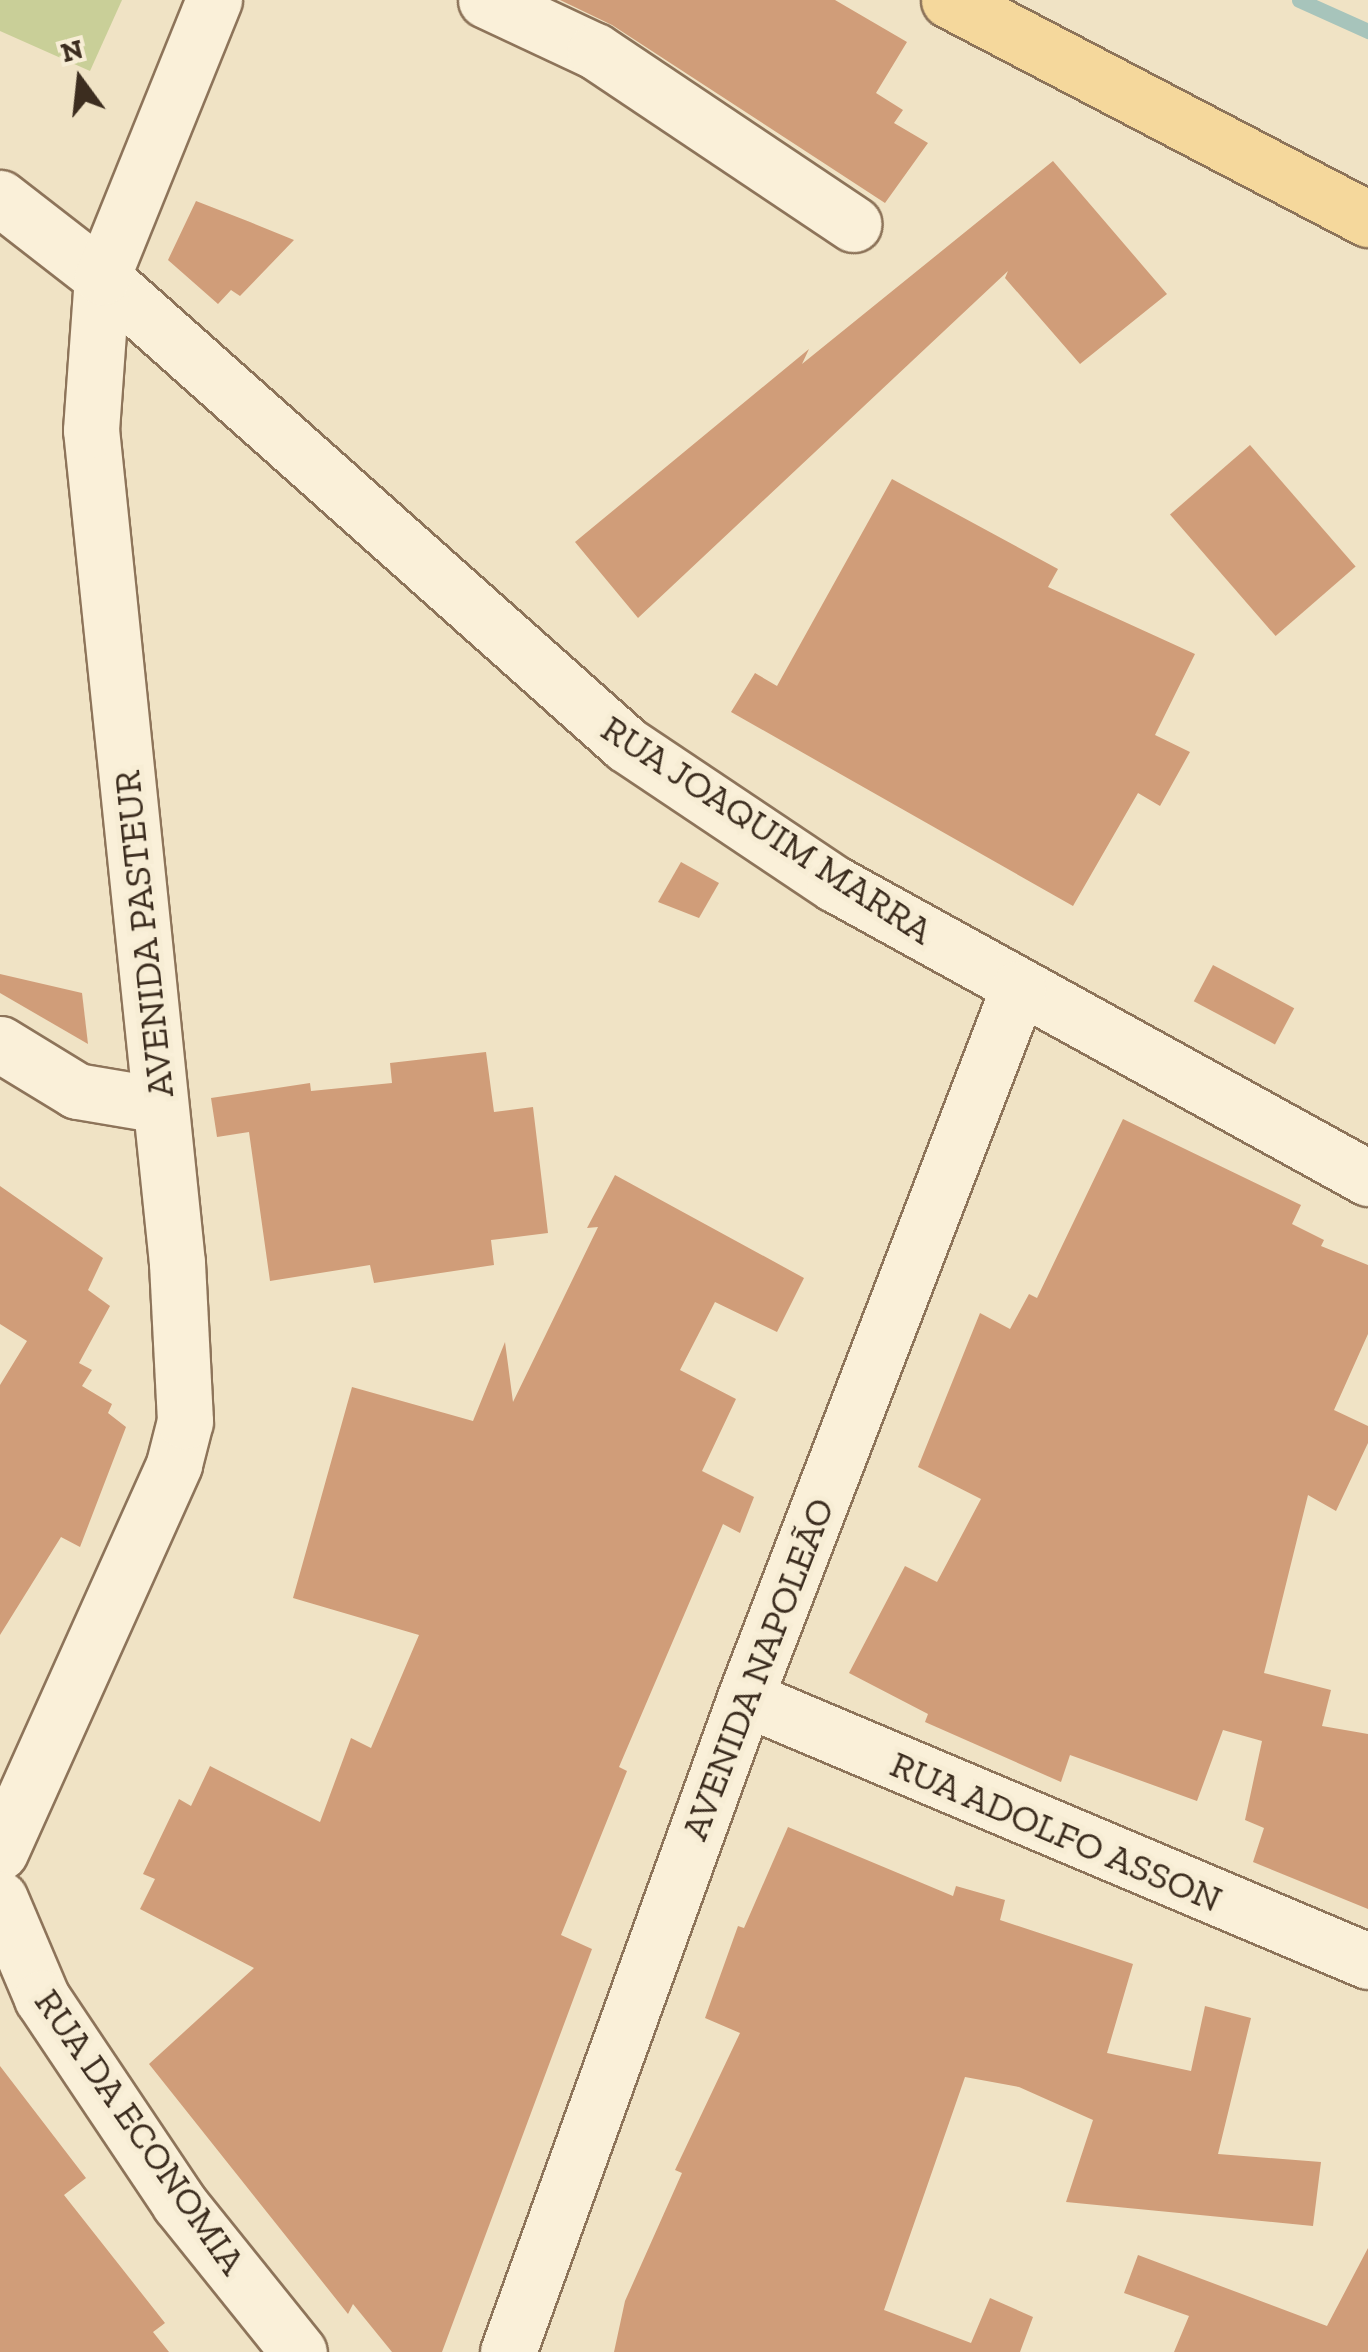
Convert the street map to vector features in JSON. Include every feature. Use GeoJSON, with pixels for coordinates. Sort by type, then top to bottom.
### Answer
{"type":"FeatureCollection","features":[{"type":"Feature","properties":{"kind":"main road"},"geometry":{"type":"LineString","coordinates":[[950,0],[1368,219]]}},
{"type":"Feature","properties":{"kind":"street","name":"AVENIDA PASTEUR"},"geometry":{"type":"LineString","coordinates":[[0,1852],[174,1464],[185,1421],[160,1105],[90,430],[102,277],[214,0]]}},
{"type":"Feature","properties":{"kind":"street"},"geometry":{"type":"LineString","coordinates":[[486,0],[595,51],[853,224]]}},
{"type":"Feature","properties":{"kind":"street","name":"RUA JOAQUIM MARRA"},"geometry":{"type":"LineString","coordinates":[[0,198],[102,277],[627,745],[836,884],[1018,989],[1368,1178]]}},
{"type":"Feature","properties":{"kind":"street","name":"AVENIDA NAPOLEÃO"},"geometry":{"type":"LineString","coordinates":[[508,2352],[745,1698],[1018,989]]}},
{"type":"Feature","properties":{"kind":"street"},"geometry":{"type":"LineString","coordinates":[[0,1044],[77,1091],[160,1105]]}},
{"type":"Feature","properties":{"kind":"street","name":"RUA ADOLFO ASSON"},"geometry":{"type":"LineString","coordinates":[[745,1698],[1368,1960]]}},
{"type":"Feature","properties":{"kind":"street","name":"RUA DA ECONOMIA"},"geometry":{"type":"LineString","coordinates":[[0,1899],[42,1998],[179,2203],[299,2352]]}},
{"type":"Feature","properties":{"kind":"green space"},"geometry":{"type":"Polygon","coordinates":[[[0,0],[122,0],[90,71],[0,31],[0,0]]]}},
{"type":"Feature","properties":{"kind":"building"},"geometry":{"type":"Polygon","coordinates":[[[560,0],[835,0],[907,42],[876,93],[903,110],[894,123],[928,143],[885,203],[612,25],[560,0]]]}},
{"type":"Feature","properties":{"kind":"building"},"geometry":{"type":"Polygon","coordinates":[[[1053,161],[1167,294],[1080,364],[1005,278],[1008,271],[638,618],[575,542],[809,349],[802,364],[1053,161]]]}},
{"type":"Feature","properties":{"kind":"building"},"geometry":{"type":"Polygon","coordinates":[[[196,201],[294,240],[240,296],[231,290],[218,304],[168,260],[196,201]]]}},
{"type":"Feature","properties":{"kind":"building"},"geometry":{"type":"Polygon","coordinates":[[[1250,445],[1356,567],[1276,636],[1170,515],[1250,445]]]}},
{"type":"Feature","properties":{"kind":"building"},"geometry":{"type":"Polygon","coordinates":[[[892,479],[1058,569],[1048,587],[1195,654],[1155,735],[1190,752],[1160,806],[1138,793],[1073,906],[731,712],[755,673],[777,686],[892,479]]]}},
{"type":"Feature","properties":{"kind":"building"},"geometry":{"type":"Polygon","coordinates":[[[681,862],[719,883],[699,918],[658,902],[681,862]]]}},
{"type":"Feature","properties":{"kind":"building"},"geometry":{"type":"Polygon","coordinates":[[[1213,965],[1294,1008],[1275,1044],[1194,1001],[1213,965]]]}},
{"type":"Feature","properties":{"kind":"building"},"geometry":{"type":"Polygon","coordinates":[[[0,974],[82,993],[88,1044],[0,993],[0,974]]]}},
{"type":"Feature","properties":{"kind":"building"},"geometry":{"type":"Polygon","coordinates":[[[486,1052],[494,1112],[533,1107],[548,1233],[491,1240],[494,1265],[374,1283],[370,1265],[270,1281],[249,1132],[217,1137],[211,1098],[310,1083],[311,1091],[392,1083],[390,1063],[486,1052]]]}},
{"type":"Feature","properties":{"kind":"building"},"geometry":{"type":"Polygon","coordinates":[[[1123,1119],[1301,1205],[1292,1224],[1324,1240],[1321,1246],[1368,1265],[1368,1334],[1334,1410],[1368,1426],[1368,1443],[1336,1511],[1308,1495],[1264,1673],[1331,1690],[1322,1726],[1368,1734],[1368,1909],[1253,1862],[1264,1828],[1245,1820],[1262,1741],[1223,1730],[1197,1801],[1070,1755],[1061,1782],[925,1722],[928,1714],[849,1673],[905,1566],[937,1582],[981,1499],[918,1467],[980,1313],[1010,1329],[1029,1294],[1037,1298],[1123,1119]]]}},
{"type":"Feature","properties":{"kind":"building"},"geometry":{"type":"Polygon","coordinates":[[[615,1175],[804,1278],[777,1332],[715,1302],[680,1370],[736,1399],[702,1471],[754,1497],[740,1533],[723,1524],[619,1767],[627,1771],[561,1935],[592,1949],[442,2352],[392,2352],[353,2304],[348,2314],[149,2064],[254,1968],[140,1909],[155,1879],[143,1874],[179,1799],[191,1806],[210,1766],[320,1822],[351,1738],[371,1748],[419,1635],[293,1598],[352,1387],[473,1421],[505,1342],[513,1402],[598,1227],[587,1228],[615,1175]]]}},
{"type":"Feature","properties":{"kind":"building"},"geometry":{"type":"Polygon","coordinates":[[[0,1186],[103,1258],[88,1290],[110,1306],[79,1363],[92,1370],[82,1386],[112,1404],[108,1413],[126,1427],[80,1547],[61,1537],[0,1635],[0,1385],[27,1341],[0,1324],[0,1186]]]}},
{"type":"Feature","properties":{"kind":"building"},"geometry":{"type":"Polygon","coordinates":[[[788,1827],[953,1896],[956,1886],[1005,1900],[1000,1920],[1133,1964],[1107,2053],[1191,2071],[1205,2006],[1251,2018],[1218,2154],[1321,2162],[1313,2226],[1066,2202],[1093,2120],[1019,2087],[965,2077],[884,2310],[971,2343],[990,2298],[1033,2317],[1020,2352],[614,2352],[625,2301],[682,2173],[675,2170],[740,2033],[705,2018],[738,1926],[744,1928],[788,1827]]]}},
{"type":"Feature","properties":{"kind":"building"},"geometry":{"type":"Polygon","coordinates":[[[0,2066],[86,2178],[64,2195],[165,2323],[153,2332],[169,2352],[0,2352],[0,2066]]]}},
{"type":"Feature","properties":{"kind":"building"},"geometry":{"type":"Polygon","coordinates":[[[1368,2248],[1368,2352],[1174,2352],[1189,2316],[1124,2293],[1138,2255],[1327,2326],[1368,2248]]]}},
{"type":"Feature","properties":{"kind":"waterway"},"geometry":{"type":"LineString","coordinates":[[1299,0],[1368,31]]}}]}
